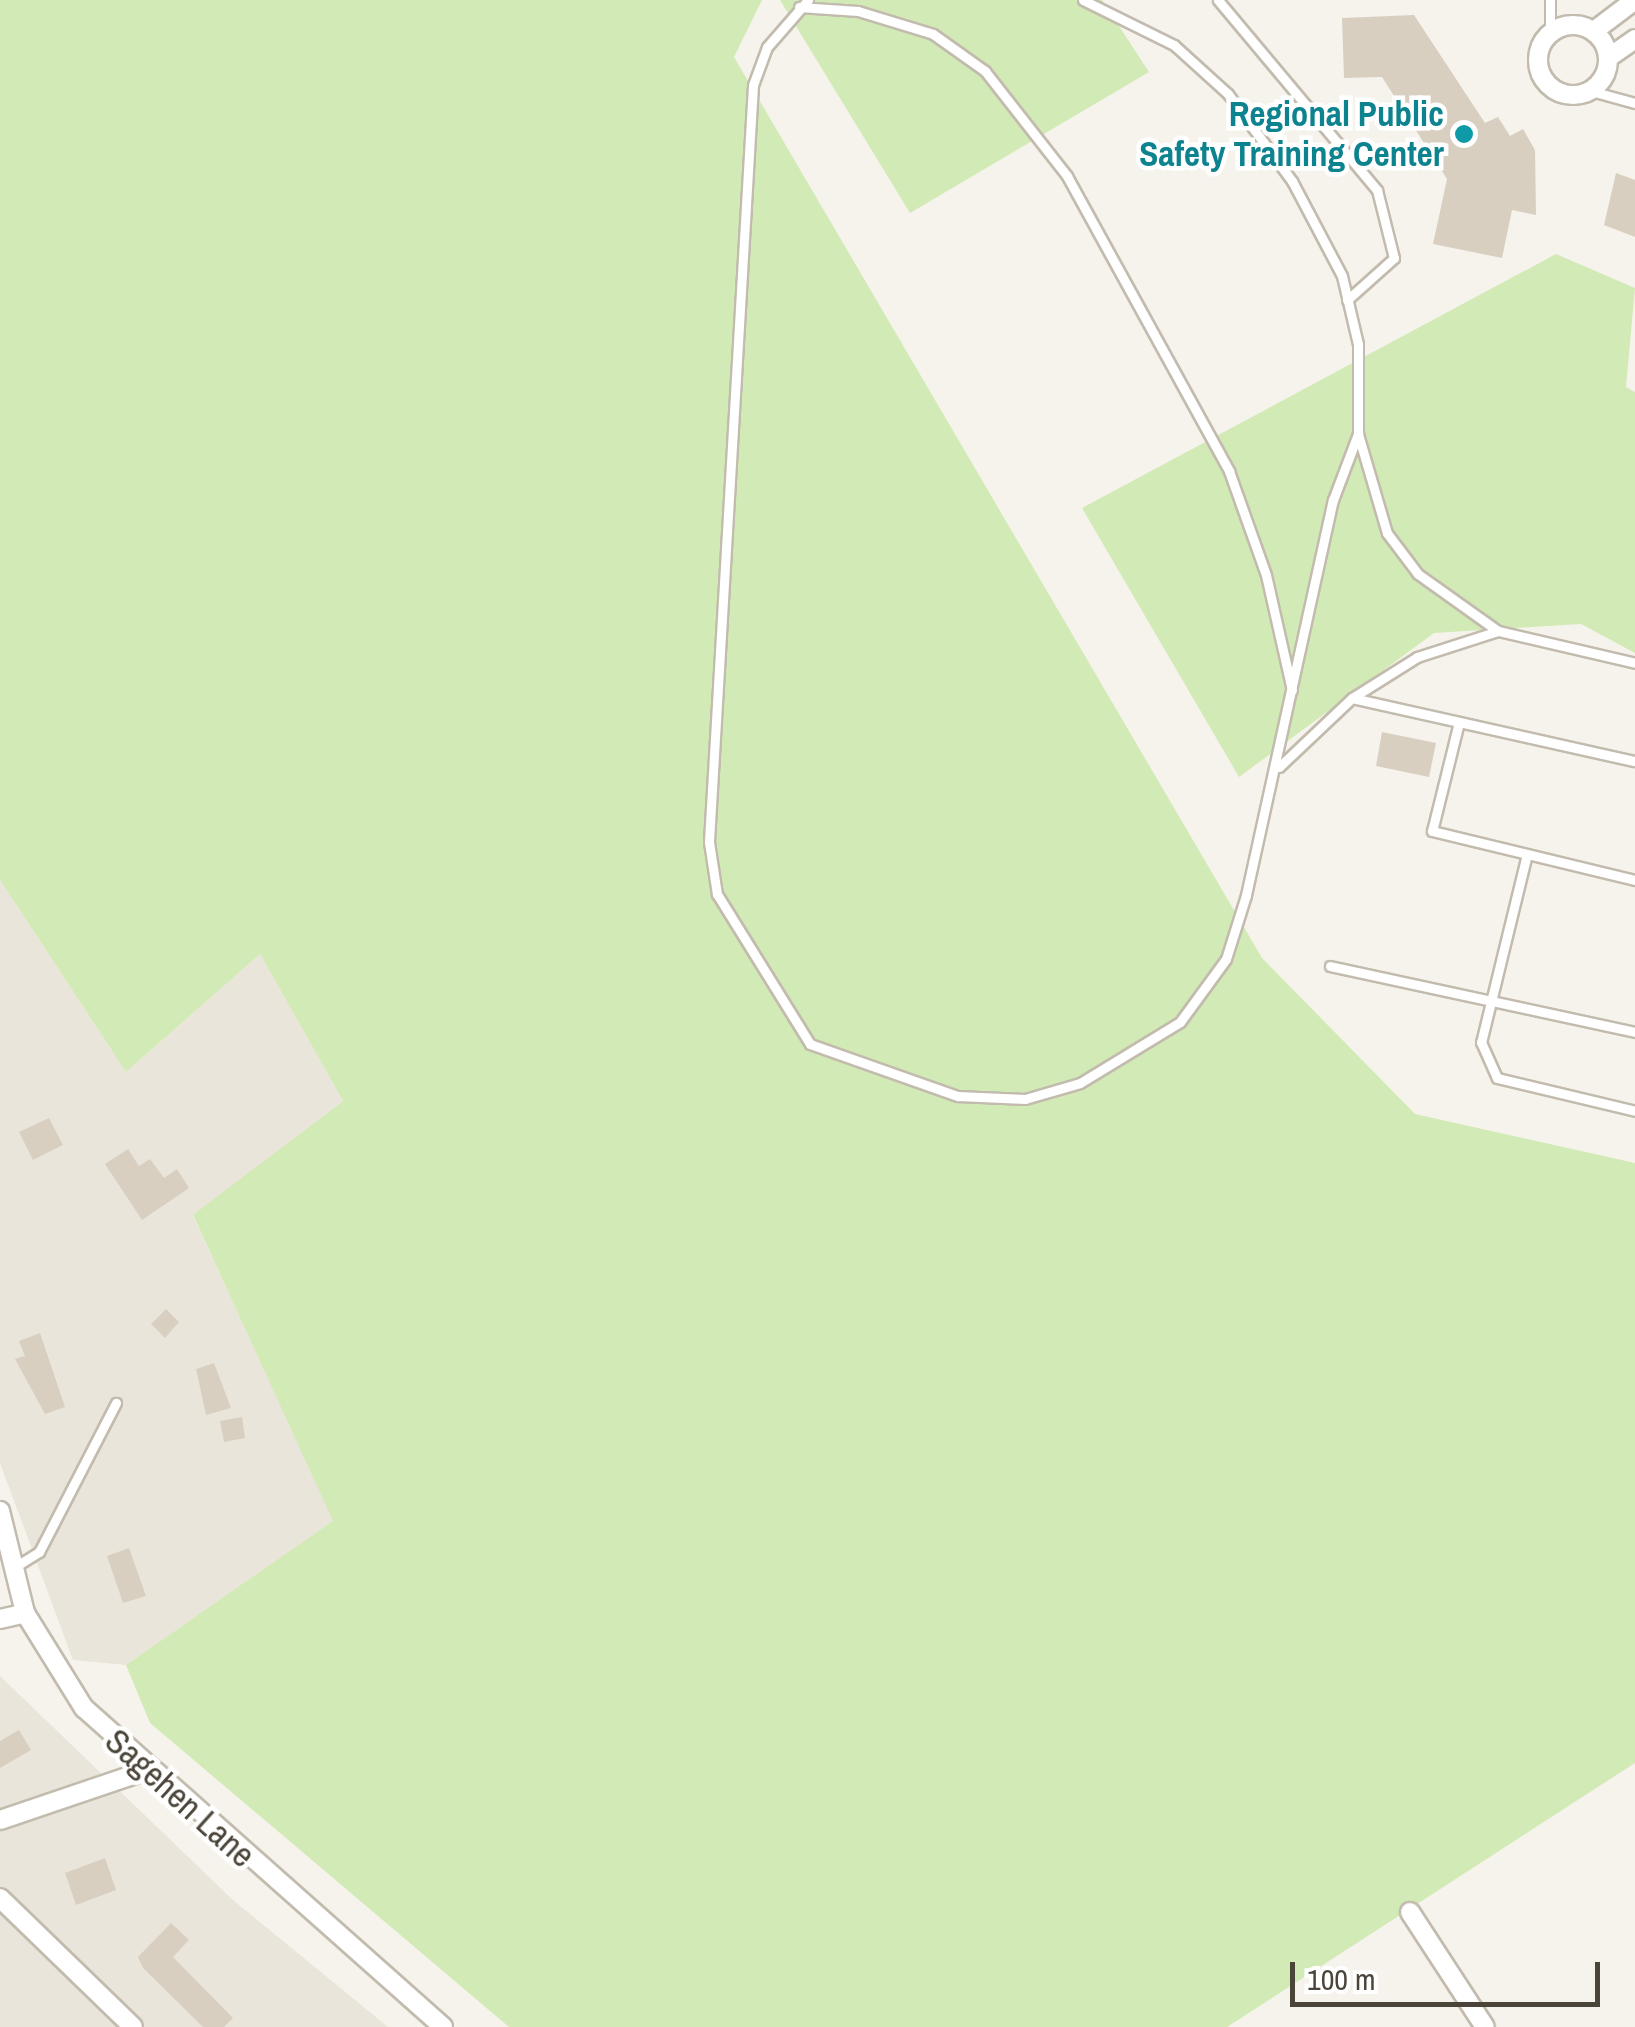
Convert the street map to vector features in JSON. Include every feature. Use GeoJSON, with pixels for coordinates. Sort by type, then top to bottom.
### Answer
{"type":"FeatureCollection","features":[{"type":"Feature","properties":{"kind":"street"},"geometry":{"type":"LineString","coordinates":[[1594,31],[1635,0]]}},
{"type":"Feature","properties":{"kind":"street"},"geometry":{"type":"LineString","coordinates":[[1608,58],[1594,31],[1572,24],[1550,33],[1538,52],[1541,75],[1568,95],[1591,91],[1608,58],[1635,40]]}},
{"type":"Feature","properties":{"kind":"street","name":"Sagehen Lane"},"geometry":{"type":"LineString","coordinates":[[0,1511],[18,1565],[25,1612],[59,1677],[145,1772],[444,2027]]}},
{"type":"Feature","properties":{"kind":"street"},"geometry":{"type":"LineString","coordinates":[[0,1619],[25,1612]]}},
{"type":"Feature","properties":{"kind":"street"},"geometry":{"type":"LineString","coordinates":[[0,1820],[145,1772]]}},
{"type":"Feature","properties":{"kind":"street"},"geometry":{"type":"LineString","coordinates":[[0,1898],[133,2027]]}},
{"type":"Feature","properties":{"kind":"street"},"geometry":{"type":"LineString","coordinates":[[1410,1912],[1485,2027]]}},
{"type":"Feature","properties":{"kind":"lane"},"geometry":{"type":"LineString","coordinates":[[808,0],[796,7],[753,85],[709,842],[717,894],[764,980],[810,1044],[894,1080],[958,1096],[1025,1099],[1080,1083],[1180,1022],[1226,959],[1278,768],[1333,500],[1358,434]]}},
{"type":"Feature","properties":{"kind":"lane"},"geometry":{"type":"LineString","coordinates":[[1083,0],[1113,5],[1174,45],[1228,94],[1292,181],[1348,300],[1358,434],[1388,532],[1418,574],[1498,631],[1635,663]]}},
{"type":"Feature","properties":{"kind":"lane"},"geometry":{"type":"LineString","coordinates":[[1218,0],[1378,190],[1394,258],[1348,300]]}},
{"type":"Feature","properties":{"kind":"lane"},"geometry":{"type":"LineString","coordinates":[[1550,0],[1550,33]]}},
{"type":"Feature","properties":{"kind":"lane"},"geometry":{"type":"LineString","coordinates":[[796,7],[858,11],[933,34],[985,71],[1067,176],[1229,471],[1266,575],[1294,697]]}},
{"type":"Feature","properties":{"kind":"lane"},"geometry":{"type":"LineString","coordinates":[[1591,91],[1635,103]]}},
{"type":"Feature","properties":{"kind":"lane"},"geometry":{"type":"LineString","coordinates":[[1278,768],[1352,698],[1417,658],[1498,631]]}},
{"type":"Feature","properties":{"kind":"lane"},"geometry":{"type":"LineString","coordinates":[[1352,698],[1635,760]]}},
{"type":"Feature","properties":{"kind":"lane"},"geometry":{"type":"LineString","coordinates":[[1460,722],[1432,830],[1635,880]]}},
{"type":"Feature","properties":{"kind":"lane"},"geometry":{"type":"LineString","coordinates":[[1527,854],[1481,1042],[1497,1078],[1635,1111]]}},
{"type":"Feature","properties":{"kind":"lane"},"geometry":{"type":"LineString","coordinates":[[1330,966],[1490,1007],[1635,1032]]}},
{"type":"Feature","properties":{"kind":"lane"},"geometry":{"type":"LineString","coordinates":[[18,1565],[39,1552],[116,1403]]}},
{"type":"Feature","properties":{"kind":"shaded area"},"geometry":{"type":"Polygon","coordinates":[[[0,880],[126,1072],[260,954],[343,1101],[193,1216],[334,1521],[126,1665],[73,1660],[0,1463],[0,880]]]}},
{"type":"Feature","properties":{"kind":"shaded area"},"geometry":{"type":"Polygon","coordinates":[[[0,1676],[233,1900],[388,2027],[0,2027],[0,1676]]]}},
{"type":"Feature","properties":{"kind":"green space"},"geometry":{"type":"Polygon","coordinates":[[[0,0],[762,0],[734,57],[1262,958],[1415,1114],[1635,1163],[1635,1763],[1227,2027],[509,2027],[150,1723],[126,1665],[333,1521],[193,1215],[343,1101],[260,954],[126,1072],[0,880],[0,0]]]}},
{"type":"Feature","properties":{"kind":"green space"},"geometry":{"type":"Polygon","coordinates":[[[780,0],[1102,0],[1149,72],[910,213],[780,0]]]}},
{"type":"Feature","properties":{"kind":"green space"},"geometry":{"type":"Polygon","coordinates":[[[1556,254],[1635,288],[1626,387],[1635,392],[1635,653],[1581,624],[1434,633],[1239,777],[1082,508],[1556,254]]]}},
{"type":"Feature","properties":{"kind":"building","name":"Regional Public Safety Training Center"},"geometry":{"type":"Polygon","coordinates":[[[1414,15],[1485,123],[1498,117],[1510,136],[1523,129],[1535,150],[1536,215],[1512,210],[1502,258],[1433,244],[1447,179],[1382,77],[1344,78],[1342,18],[1414,15]]]}},
{"type":"Feature","properties":{"kind":"building"},"geometry":{"type":"Polygon","coordinates":[[[1616,173],[1635,180],[1635,237],[1604,225],[1616,173]]]}},
{"type":"Feature","properties":{"kind":"building"},"geometry":{"type":"Polygon","coordinates":[[[1382,732],[1436,743],[1429,777],[1376,766],[1382,732]]]}},
{"type":"Feature","properties":{"kind":"building"},"geometry":{"type":"Polygon","coordinates":[[[49,1118],[63,1145],[33,1160],[19,1132],[49,1118]]]}},
{"type":"Feature","properties":{"kind":"building"},"geometry":{"type":"Polygon","coordinates":[[[128,1149],[139,1166],[150,1159],[164,1178],[177,1169],[189,1188],[142,1220],[105,1164],[128,1149]]]}},
{"type":"Feature","properties":{"kind":"building"},"geometry":{"type":"Polygon","coordinates":[[[166,1309],[179,1322],[165,1338],[151,1324],[166,1309]]]}},
{"type":"Feature","properties":{"kind":"building"},"geometry":{"type":"Polygon","coordinates":[[[40,1333],[65,1407],[45,1414],[15,1359],[25,1356],[19,1341],[40,1333]]]}},
{"type":"Feature","properties":{"kind":"building"},"geometry":{"type":"Polygon","coordinates":[[[214,1363],[231,1408],[206,1415],[196,1369],[214,1363]]]}},
{"type":"Feature","properties":{"kind":"building"},"geometry":{"type":"Polygon","coordinates":[[[242,1417],[245,1438],[224,1442],[220,1421],[242,1417]]]}},
{"type":"Feature","properties":{"kind":"building"},"geometry":{"type":"Polygon","coordinates":[[[129,1548],[146,1596],[123,1603],[107,1556],[129,1548]]]}},
{"type":"Feature","properties":{"kind":"building"},"geometry":{"type":"Polygon","coordinates":[[[19,1730],[31,1750],[0,1768],[0,1741],[19,1730]]]}},
{"type":"Feature","properties":{"kind":"building"},"geometry":{"type":"Polygon","coordinates":[[[105,1858],[116,1890],[76,1905],[65,1873],[105,1858]]]}},
{"type":"Feature","properties":{"kind":"building"},"geometry":{"type":"Polygon","coordinates":[[[171,1923],[189,1940],[173,1957],[233,2018],[224,2027],[203,2027],[143,1968],[138,1957],[171,1923]]]}},
{"type":"Feature","properties":{"kind":"place","name":"Regional Public Safety Training Center"},"geometry":{"type":"Point","coordinates":[1464,134]}}]}
